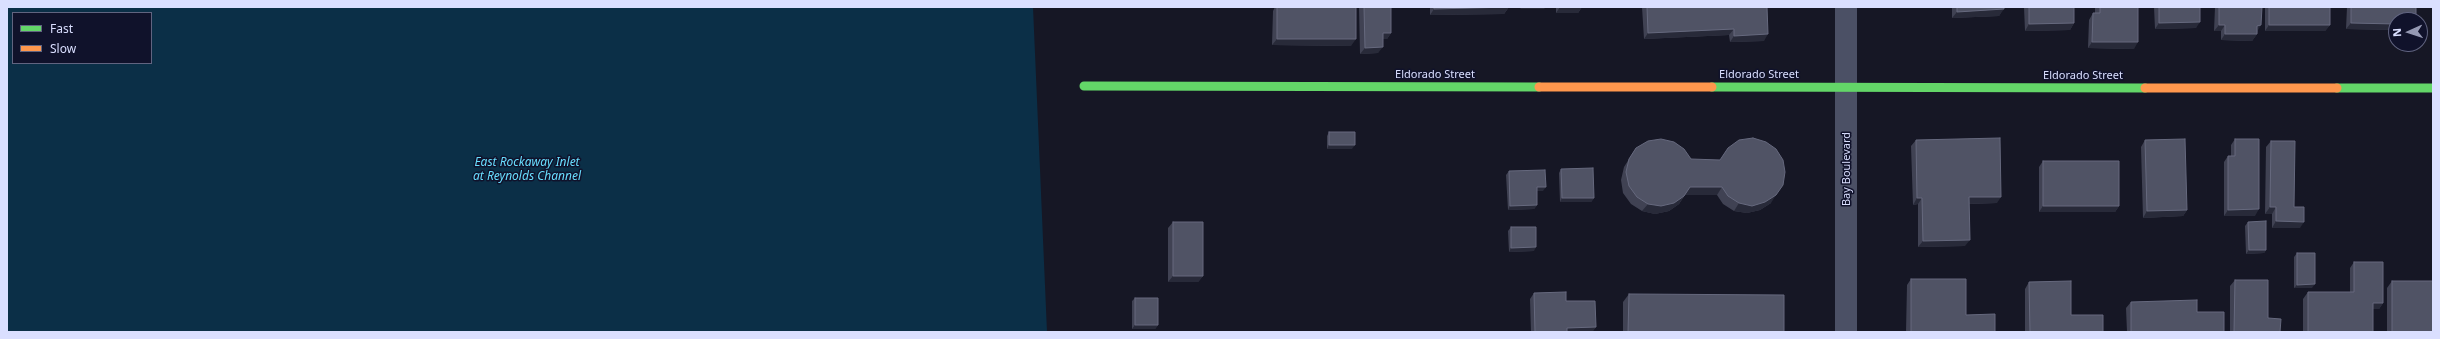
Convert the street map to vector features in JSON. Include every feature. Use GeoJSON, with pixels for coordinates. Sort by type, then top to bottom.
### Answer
{"type":"FeatureCollection","features":[{"type":"Feature","properties":{"kind":"street","name":"Bay Boulevard"},"geometry":{"type":"LineString","coordinates":[[1846,7],[1846,332]]}},
{"type":"Feature","properties":{"kind":"street","name":"Eldorado Street"},"geometry":{"type":"LineString","coordinates":[[1084,86],[2433,88]]}},
{"type":"Feature","properties":{"kind":"water","name":"East Rockaway Inlet at Reynolds Channel"},"geometry":{"type":"Polygon","coordinates":[[[7,7],[1033,7],[1047,332],[7,332],[7,7]]]}},
{"type":"Feature","properties":{"kind":"building"},"geometry":{"type":"Polygon","coordinates":[[[1277,7],[1356,7],[1356,39],[1277,39],[1277,7]]]}},
{"type":"Feature","properties":{"kind":"building"},"geometry":{"type":"Polygon","coordinates":[[[1364,7],[1391,7],[1391,33],[1383,33],[1383,47],[1365,48],[1364,7]]]}},
{"type":"Feature","properties":{"kind":"building"},"geometry":{"type":"Polygon","coordinates":[[[1434,7],[1509,7],[1434,9],[1434,7]]]}},
{"type":"Feature","properties":{"kind":"building"},"geometry":{"type":"Polygon","coordinates":[[[1647,7],[1767,7],[1768,34],[1734,36],[1734,29],[1648,33],[1647,7]]]}},
{"type":"Feature","properties":{"kind":"building"},"geometry":{"type":"Polygon","coordinates":[[[1957,7],[2004,7],[2004,9],[1957,12],[1957,7]]]}},
{"type":"Feature","properties":{"kind":"building"},"geometry":{"type":"Polygon","coordinates":[[[2029,7],[2074,7],[2074,23],[2029,24],[2029,7]]]}},
{"type":"Feature","properties":{"kind":"building"},"geometry":{"type":"Polygon","coordinates":[[[2100,7],[2138,7],[2138,42],[2092,42],[2093,13],[2100,13],[2100,7]]]}},
{"type":"Feature","properties":{"kind":"building"},"geometry":{"type":"Polygon","coordinates":[[[2159,7],[2200,7],[2200,22],[2159,23],[2159,7]]]}},
{"type":"Feature","properties":{"kind":"building"},"geometry":{"type":"Polygon","coordinates":[[[2219,7],[2262,7],[2261,25],[2257,26],[2257,34],[2225,34],[2225,25],[2219,25],[2219,7]]]}},
{"type":"Feature","properties":{"kind":"building"},"geometry":{"type":"Polygon","coordinates":[[[2269,7],[2330,7],[2330,25],[2269,25],[2269,7]]]}},
{"type":"Feature","properties":{"kind":"building"},"geometry":{"type":"Polygon","coordinates":[[[2351,7],[2416,7],[2416,12],[2388,12],[2388,24],[2351,23],[2351,7]]]}},
{"type":"Feature","properties":{"kind":"building"},"geometry":{"type":"Polygon","coordinates":[[[1329,132],[1355,132],[1355,145],[1329,145],[1329,132]]]}},
{"type":"Feature","properties":{"kind":"building"},"geometry":{"type":"Polygon","coordinates":[[[1753,138],[1766,142],[1776,149],[1783,160],[1785,172],[1783,185],[1776,195],[1765,202],[1752,206],[1739,203],[1728,196],[1722,187],[1690,187],[1684,196],[1674,203],[1661,206],[1648,204],[1637,197],[1629,186],[1626,172],[1629,159],[1636,148],[1648,141],[1661,139],[1674,142],[1684,149],[1691,159],[1720,160],[1728,148],[1739,140],[1753,138]]]}},
{"type":"Feature","properties":{"kind":"building"},"geometry":{"type":"Polygon","coordinates":[[[2000,138],[2001,197],[1969,197],[1970,240],[1923,241],[1922,198],[1917,198],[1916,140],[2000,138]]]}},
{"type":"Feature","properties":{"kind":"building"},"geometry":{"type":"Polygon","coordinates":[[[2185,139],[2187,210],[2147,211],[2145,140],[2185,139]]]}},
{"type":"Feature","properties":{"kind":"building"},"geometry":{"type":"Polygon","coordinates":[[[2235,139],[2259,139],[2259,209],[2228,210],[2228,156],[2235,156],[2235,139]]]}},
{"type":"Feature","properties":{"kind":"building"},"geometry":{"type":"Polygon","coordinates":[[[2271,141],[2295,141],[2294,207],[2304,207],[2304,222],[2276,221],[2276,207],[2270,207],[2271,141]]]}},
{"type":"Feature","properties":{"kind":"building"},"geometry":{"type":"Polygon","coordinates":[[[2043,161],[2119,161],[2119,206],[2043,206],[2043,161]]]}},
{"type":"Feature","properties":{"kind":"building"},"geometry":{"type":"Polygon","coordinates":[[[1593,168],[1594,198],[1562,198],[1561,169],[1593,168]]]}},
{"type":"Feature","properties":{"kind":"building"},"geometry":{"type":"Polygon","coordinates":[[[1545,170],[1546,187],[1537,187],[1537,205],[1510,206],[1509,171],[1545,170]]]}},
{"type":"Feature","properties":{"kind":"building"},"geometry":{"type":"Polygon","coordinates":[[[2266,221],[2266,250],[2249,250],[2248,222],[2266,221]]]}},
{"type":"Feature","properties":{"kind":"building"},"geometry":{"type":"Polygon","coordinates":[[[1173,222],[1203,222],[1203,276],[1173,276],[1173,222]]]}},
{"type":"Feature","properties":{"kind":"building"},"geometry":{"type":"Polygon","coordinates":[[[1511,227],[1536,227],[1536,247],[1511,248],[1511,227]]]}},
{"type":"Feature","properties":{"kind":"building"},"geometry":{"type":"Polygon","coordinates":[[[2297,253],[2315,253],[2315,284],[2297,285],[2297,253]]]}},
{"type":"Feature","properties":{"kind":"building"},"geometry":{"type":"Polygon","coordinates":[[[2354,262],[2383,262],[2383,303],[2373,303],[2373,332],[2308,332],[2308,292],[2354,292],[2354,262]]]}},
{"type":"Feature","properties":{"kind":"building"},"geometry":{"type":"Polygon","coordinates":[[[1911,279],[1966,279],[1966,315],[1995,314],[1995,332],[1911,332],[1911,279]]]}},
{"type":"Feature","properties":{"kind":"building"},"geometry":{"type":"Polygon","coordinates":[[[2235,280],[2268,280],[2268,318],[2281,319],[2280,332],[2234,332],[2235,280]]]}},
{"type":"Feature","properties":{"kind":"building"},"geometry":{"type":"Polygon","coordinates":[[[2071,281],[2071,315],[2103,315],[2103,332],[2030,332],[2029,282],[2071,281]]]}},
{"type":"Feature","properties":{"kind":"building"},"geometry":{"type":"Polygon","coordinates":[[[2392,281],[2433,281],[2433,332],[2392,332],[2392,281]]]}},
{"type":"Feature","properties":{"kind":"building"},"geometry":{"type":"Polygon","coordinates":[[[1566,292],[1566,301],[1595,301],[1596,327],[1567,328],[1567,332],[1535,332],[1534,293],[1566,292]]]}},
{"type":"Feature","properties":{"kind":"building"},"geometry":{"type":"Polygon","coordinates":[[[1629,294],[1784,295],[1784,332],[1628,332],[1629,294]]]}},
{"type":"Feature","properties":{"kind":"building"},"geometry":{"type":"Polygon","coordinates":[[[1135,298],[1158,298],[1158,325],[1135,325],[1135,298]]]}},
{"type":"Feature","properties":{"kind":"building"},"geometry":{"type":"Polygon","coordinates":[[[2197,300],[2197,312],[2224,312],[2224,332],[2131,332],[2131,302],[2197,300]]]}},
{"type":"Feature","properties":{"kind":"traffic: fast"},"geometry":{"type":"LineString","coordinates":[[1084,86],[1539,87]]}},
{"type":"Feature","properties":{"kind":"traffic: fast"},"geometry":{"type":"LineString","coordinates":[[1712,87],[2145,88]]}},
{"type":"Feature","properties":{"kind":"traffic: fast"},"geometry":{"type":"LineString","coordinates":[[2337,88],[2433,88]]}},
{"type":"Feature","properties":{"kind":"traffic: slow"},"geometry":{"type":"LineString","coordinates":[[1539,87],[1712,87]]}},
{"type":"Feature","properties":{"kind":"traffic: slow"},"geometry":{"type":"LineString","coordinates":[[2145,88],[2337,88]]}}]}
